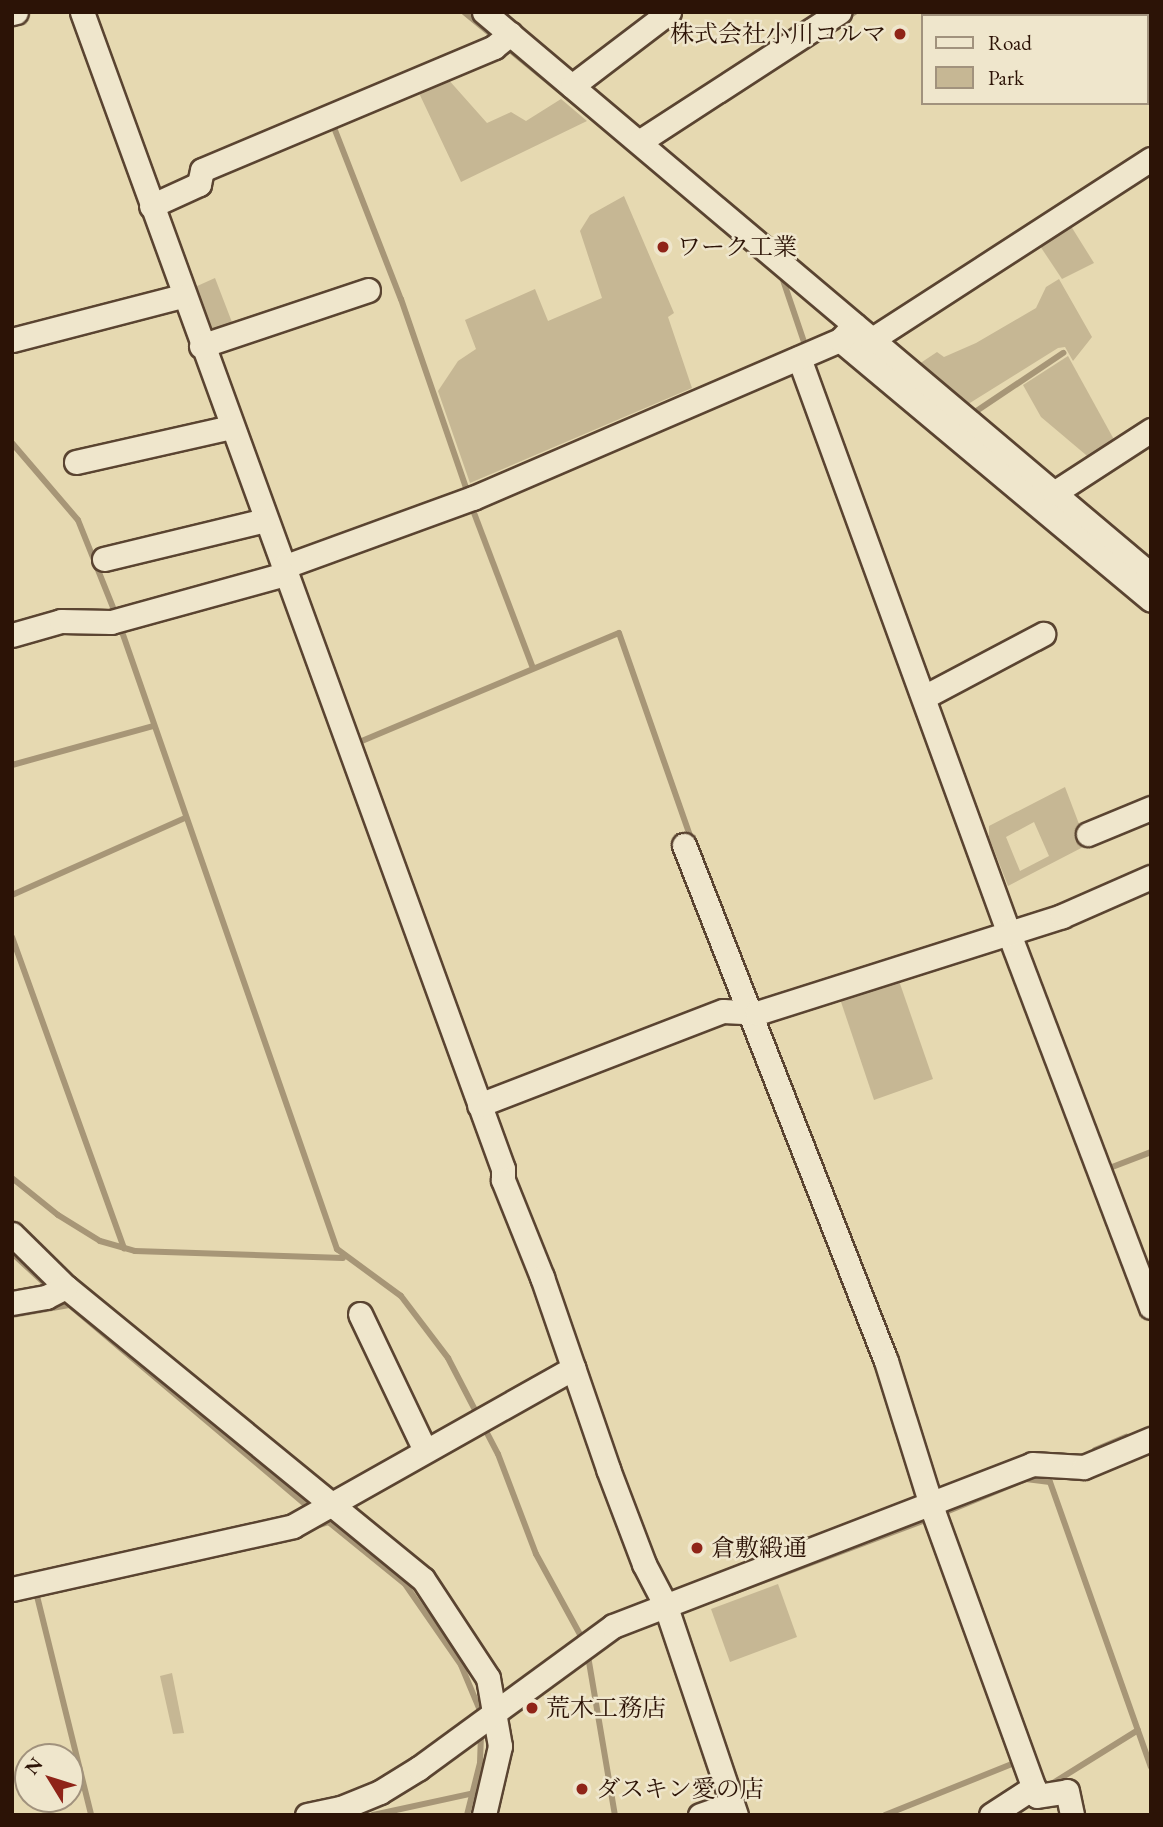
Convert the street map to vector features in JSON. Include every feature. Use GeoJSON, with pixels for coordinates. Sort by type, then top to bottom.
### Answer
{"type":"FeatureCollection","features":[{"type":"Feature","properties":{"kind":"street"},"geometry":{"type":"LineString","coordinates":[[82,12],[182,296],[265,520],[288,567],[485,1103],[573,1368],[645,1564],[666,1604],[734,1810],[700,1815]]}},
{"type":"Feature","properties":{"kind":"street"},"geometry":{"type":"LineString","coordinates":[[484,12],[639,142],[1151,600]]}},
{"type":"Feature","properties":{"kind":"street"},"geometry":{"type":"LineString","coordinates":[[572,86],[669,12]]}},
{"type":"Feature","properties":{"kind":"street"},"geometry":{"type":"LineString","coordinates":[[639,142],[839,12]]}},
{"type":"Feature","properties":{"kind":"street"},"geometry":{"type":"LineString","coordinates":[[151,206],[199,184],[202,170],[494,47],[510,34]]}},
{"type":"Feature","properties":{"kind":"street"},"geometry":{"type":"LineString","coordinates":[[12,635],[61,621],[117,620],[288,567],[470,500],[852,334],[1151,159]]}},
{"type":"Feature","properties":{"kind":"street"},"geometry":{"type":"LineString","coordinates":[[201,346],[368,290]]}},
{"type":"Feature","properties":{"kind":"street"},"geometry":{"type":"LineString","coordinates":[[12,340],[182,296]]}},
{"type":"Feature","properties":{"kind":"street"},"geometry":{"type":"LineString","coordinates":[[852,334],[1054,494],[1151,575]]}},
{"type":"Feature","properties":{"kind":"street"},"geometry":{"type":"LineString","coordinates":[[806,355],[924,697],[1014,930],[1151,1307]]}},
{"type":"Feature","properties":{"kind":"street"},"geometry":{"type":"LineString","coordinates":[[76,462],[231,427]]}},
{"type":"Feature","properties":{"kind":"street"},"geometry":{"type":"LineString","coordinates":[[1054,494],[1151,430]]}},
{"type":"Feature","properties":{"kind":"street"},"geometry":{"type":"LineString","coordinates":[[104,559],[265,520]]}},
{"type":"Feature","properties":{"kind":"street"},"geometry":{"type":"LineString","coordinates":[[924,697],[1043,634]]}},
{"type":"Feature","properties":{"kind":"street"},"geometry":{"type":"LineString","coordinates":[[1088,834],[1151,808]]}},
{"type":"Feature","properties":{"kind":"street"},"geometry":{"type":"LineString","coordinates":[[684,845],[886,1361],[933,1512],[1037,1796],[1067,1791],[1072,1815]]}},
{"type":"Feature","properties":{"kind":"street"},"geometry":{"type":"LineString","coordinates":[[485,1103],[723,1011],[752,1013],[1062,916],[1151,877]]}},
{"type":"Feature","properties":{"kind":"street"},"geometry":{"type":"LineString","coordinates":[[12,1234],[58,1291],[322,1511],[423,1579],[488,1678],[500,1746],[484,1815]]}},
{"type":"Feature","properties":{"kind":"street"},"geometry":{"type":"LineString","coordinates":[[12,1303],[58,1291]]}},
{"type":"Feature","properties":{"kind":"street"},"geometry":{"type":"LineString","coordinates":[[360,1314],[425,1450]]}},
{"type":"Feature","properties":{"kind":"street"},"geometry":{"type":"LineString","coordinates":[[12,1589],[293,1526],[573,1368]]}},
{"type":"Feature","properties":{"kind":"street"},"geometry":{"type":"LineString","coordinates":[[307,1815],[341,1808],[380,1792],[613,1626],[666,1604],[933,1512],[1032,1464],[1084,1466],[1151,1439]]}},
{"type":"Feature","properties":{"kind":"street"},"geometry":{"type":"LineString","coordinates":[[991,1815],[1034,1787]]}},
{"type":"Feature","properties":{"kind":"green space"},"geometry":{"type":"Polygon","coordinates":[[[447,78],[487,123],[511,112],[526,121],[561,99],[587,121],[461,182],[418,91],[447,78]]]}},
{"type":"Feature","properties":{"kind":"green space"},"geometry":{"type":"Polygon","coordinates":[[[624,196],[674,313],[668,317],[692,388],[470,483],[438,391],[458,361],[476,349],[465,320],[535,289],[548,321],[602,298],[580,231],[590,215],[624,196]]]}},
{"type":"Feature","properties":{"kind":"green space"},"geometry":{"type":"Polygon","coordinates":[[[1069,223],[1094,263],[1062,279],[1038,243],[1069,223]]]}},
{"type":"Feature","properties":{"kind":"green space"},"geometry":{"type":"Polygon","coordinates":[[[215,278],[235,330],[213,338],[195,287],[215,278]]]}},
{"type":"Feature","properties":{"kind":"green space"},"geometry":{"type":"Polygon","coordinates":[[[1059,279],[1092,337],[1073,361],[1065,347],[1058,348],[965,406],[916,366],[937,352],[944,357],[976,343],[1036,308],[1046,287],[1059,279]]]}},
{"type":"Feature","properties":{"kind":"green space"},"geometry":{"type":"Polygon","coordinates":[[[1068,356],[1117,445],[1092,460],[1041,417],[1023,385],[1068,356]]]}},
{"type":"Feature","properties":{"kind":"green space"},"geometry":{"type":"Polygon","coordinates":[[[1065,787],[1087,845],[1008,886],[989,837],[989,826],[1065,787]],[[1034,822],[1006,837],[1020,871],[1049,856],[1034,822]]]}},
{"type":"Feature","properties":{"kind":"green space"},"geometry":{"type":"Polygon","coordinates":[[[897,975],[933,1079],[874,1100],[839,996],[897,975]]]}},
{"type":"Feature","properties":{"kind":"green space"},"geometry":{"type":"Polygon","coordinates":[[[778,1584],[797,1637],[730,1662],[711,1609],[778,1584]]]}},
{"type":"Feature","properties":{"kind":"green space"},"geometry":{"type":"Polygon","coordinates":[[[172,1673],[184,1733],[173,1734],[160,1676],[172,1673]]]}},
{"type":"Feature","properties":{"kind":"waterway"},"geometry":{"type":"LineString","coordinates":[[464,12],[584,111]]}},
{"type":"Feature","properties":{"kind":"waterway"},"geometry":{"type":"LineString","coordinates":[[842,21],[855,12]]}},
{"type":"Feature","properties":{"kind":"waterway"},"geometry":{"type":"LineString","coordinates":[[333,125],[401,299],[468,494]]}},
{"type":"Feature","properties":{"kind":"waterway"},"geometry":{"type":"LineString","coordinates":[[782,277],[806,348]]}},
{"type":"Feature","properties":{"kind":"waterway"},"geometry":{"type":"LineString","coordinates":[[972,414],[1063,353]]}},
{"type":"Feature","properties":{"kind":"waterway"},"geometry":{"type":"LineString","coordinates":[[12,443],[78,520],[116,615]]}},
{"type":"Feature","properties":{"kind":"waterway"},"geometry":{"type":"LineString","coordinates":[[471,505],[533,668]]}},
{"type":"Feature","properties":{"kind":"waterway"},"geometry":{"type":"LineString","coordinates":[[120,626],[337,1249],[401,1296],[448,1358],[498,1454],[536,1554],[582,1638]]}},
{"type":"Feature","properties":{"kind":"waterway"},"geometry":{"type":"LineString","coordinates":[[357,743],[619,633],[692,842]]}},
{"type":"Feature","properties":{"kind":"waterway"},"geometry":{"type":"LineString","coordinates":[[12,765],[154,726]]}},
{"type":"Feature","properties":{"kind":"waterway"},"geometry":{"type":"LineString","coordinates":[[12,895],[185,818]]}},
{"type":"Feature","properties":{"kind":"waterway"},"geometry":{"type":"LineString","coordinates":[[12,937],[124,1248]]}},
{"type":"Feature","properties":{"kind":"waterway"},"geometry":{"type":"LineString","coordinates":[[1107,1169],[1151,1152]]}},
{"type":"Feature","properties":{"kind":"waterway"},"geometry":{"type":"LineString","coordinates":[[12,1178],[58,1215],[100,1241],[135,1251],[343,1258]]}},
{"type":"Feature","properties":{"kind":"waterway"},"geometry":{"type":"LineString","coordinates":[[12,1253],[52,1290]]}},
{"type":"Feature","properties":{"kind":"waterway"},"geometry":{"type":"LineString","coordinates":[[60,1297],[311,1509]]}},
{"type":"Feature","properties":{"kind":"waterway"},"geometry":{"type":"LineString","coordinates":[[12,1315],[69,1305]]}},
{"type":"Feature","properties":{"kind":"waterway"},"geometry":{"type":"LineString","coordinates":[[1095,1450],[1126,1437]]}},
{"type":"Feature","properties":{"kind":"waterway"},"geometry":{"type":"LineString","coordinates":[[941,1514],[1026,1479],[1050,1482],[1151,1767]]}},
{"type":"Feature","properties":{"kind":"waterway"},"geometry":{"type":"LineString","coordinates":[[320,1515],[405,1584],[461,1665],[479,1708]]}},
{"type":"Feature","properties":{"kind":"waterway"},"geometry":{"type":"LineString","coordinates":[[731,1593],[931,1518]]}},
{"type":"Feature","properties":{"kind":"waterway"},"geometry":{"type":"LineString","coordinates":[[307,1529],[329,1522]]}},
{"type":"Feature","properties":{"kind":"waterway"},"geometry":{"type":"LineString","coordinates":[[36,1592],[91,1815]]}},
{"type":"Feature","properties":{"kind":"waterway"},"geometry":{"type":"LineString","coordinates":[[588,1656],[615,1815]]}},
{"type":"Feature","properties":{"kind":"waterway"},"geometry":{"type":"LineString","coordinates":[[1053,1783],[1138,1730]]}},
{"type":"Feature","properties":{"kind":"waterway"},"geometry":{"type":"LineString","coordinates":[[467,1815],[480,1763],[481,1734]]}},
{"type":"Feature","properties":{"kind":"waterway"},"geometry":{"type":"LineString","coordinates":[[885,1815],[1019,1761]]}},
{"type":"Feature","properties":{"kind":"waterway"},"geometry":{"type":"LineString","coordinates":[[373,1815],[474,1793]]}},
{"type":"Feature","properties":{"kind":"place","name":"株式会社小川コルマ"},"geometry":{"type":"Point","coordinates":[900,34]}},
{"type":"Feature","properties":{"kind":"place","name":"ワーク工業"},"geometry":{"type":"Point","coordinates":[663,247]}},
{"type":"Feature","properties":{"kind":"place","name":"倉敷緞通"},"geometry":{"type":"Point","coordinates":[697,1548]}},
{"type":"Feature","properties":{"kind":"place","name":"荒木工務店"},"geometry":{"type":"Point","coordinates":[532,1708]}},
{"type":"Feature","properties":{"kind":"place","name":"ダスキン愛の店"},"geometry":{"type":"Point","coordinates":[582,1789]}}]}
